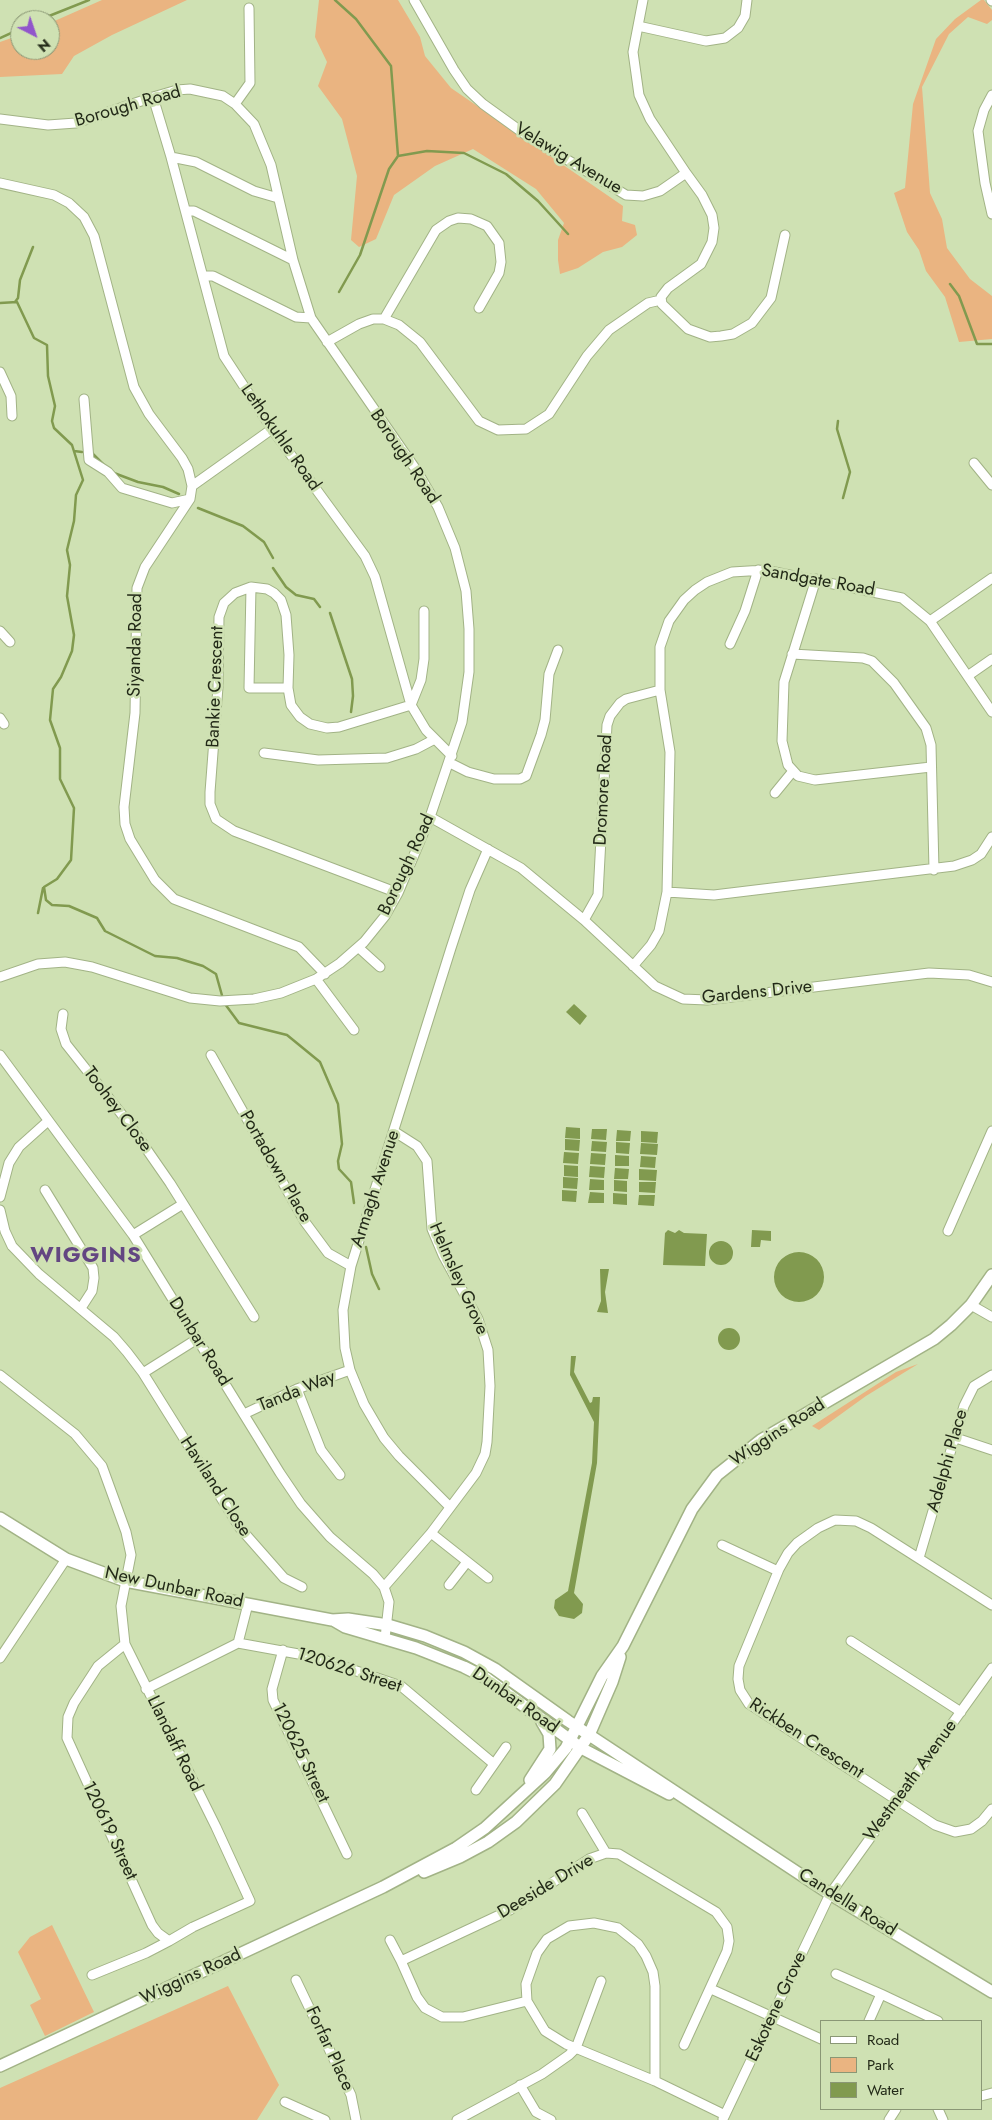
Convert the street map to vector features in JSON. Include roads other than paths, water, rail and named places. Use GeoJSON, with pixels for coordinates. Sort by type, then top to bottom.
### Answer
{"type":"FeatureCollection","features":[{"type":"Feature","properties":{"kind":"street","name":"Velawig Avenue"},"geometry":{"type":"LineString","coordinates":[[414,0],[467,89],[483,104],[526,135],[626,195],[643,196],[660,191],[686,173]]}},
{"type":"Feature","properties":{"kind":"street"},"geometry":{"type":"LineString","coordinates":[[327,342],[359,324],[373,319],[384,319],[399,325],[411,333],[479,421],[498,430],[526,429],[549,414],[587,356],[609,330],[648,303],[661,300],[668,288],[701,264],[712,242],[712,215],[702,195],[650,120],[639,95],[633,52],[643,0]]}},
{"type":"Feature","properties":{"kind":"street"},"geometry":{"type":"LineString","coordinates":[[638,26],[706,41],[725,38],[738,28],[745,16],[747,0]]}},
{"type":"Feature","properties":{"kind":"street"},"geometry":{"type":"LineString","coordinates":[[235,104],[250,83],[248,8]]}},
{"type":"Feature","properties":{"kind":"street","name":"Borough Road"},"geometry":{"type":"LineString","coordinates":[[0,119],[32,124],[69,124],[177,90],[200,89],[223,96],[235,104],[254,124],[264,145],[293,260],[311,318],[417,471],[438,507],[455,548],[466,591],[469,655],[462,722],[451,760],[430,817],[398,893],[376,929],[359,948],[325,974],[316,980],[264,997],[234,1000],[205,999],[170,992],[92,967],[65,962],[38,964],[0,977]]}},
{"type":"Feature","properties":{"kind":"street"},"geometry":{"type":"LineString","coordinates":[[992,95],[984,110],[978,131],[985,183],[992,214]]}},
{"type":"Feature","properties":{"kind":"street","name":"Lethokuhle Road"},"geometry":{"type":"LineString","coordinates":[[153,97],[172,157],[224,356],[272,430],[371,566],[411,705],[417,718],[433,740],[451,760],[468,772],[494,779],[520,779],[526,776],[542,735],[549,674],[558,650]]}},
{"type":"Feature","properties":{"kind":"street"},"geometry":{"type":"LineString","coordinates":[[172,157],[196,162],[254,192],[278,198]]}},
{"type":"Feature","properties":{"kind":"street","name":"Siyanda Road"},"geometry":{"type":"LineString","coordinates":[[0,183],[39,190],[63,198],[76,208],[87,222],[94,236],[134,387],[149,414],[182,458],[188,469],[192,486],[190,499],[173,527],[154,552],[137,588],[135,713],[124,808],[127,831],[136,851],[155,880],[174,899],[300,947],[325,974]]}},
{"type":"Feature","properties":{"kind":"street"},"geometry":{"type":"LineString","coordinates":[[186,211],[194,212],[293,260]]}},
{"type":"Feature","properties":{"kind":"street"},"geometry":{"type":"LineString","coordinates":[[384,319],[436,230],[449,221],[458,218],[471,219],[487,226],[499,243],[501,262],[499,273],[479,308]]}},
{"type":"Feature","properties":{"kind":"street"},"geometry":{"type":"LineString","coordinates":[[661,300],[676,319],[698,334],[721,336],[743,329],[762,313],[771,298],[785,235]]}},
{"type":"Feature","properties":{"kind":"street"},"geometry":{"type":"LineString","coordinates":[[203,276],[213,276],[296,317],[311,318]]}},
{"type":"Feature","properties":{"kind":"street"},"geometry":{"type":"LineString","coordinates":[[0,372],[11,396],[12,416]]}},
{"type":"Feature","properties":{"kind":"street"},"geometry":{"type":"LineString","coordinates":[[84,398],[89,460],[108,472],[114,482],[125,489],[172,503],[190,499]]}},
{"type":"Feature","properties":{"kind":"street"},"geometry":{"type":"LineString","coordinates":[[192,486],[272,430]]}},
{"type":"Feature","properties":{"kind":"street"},"geometry":{"type":"LineString","coordinates":[[974,463],[992,485]]}},
{"type":"Feature","properties":{"kind":"street","name":"Sandgate Road"},"geometry":{"type":"LineString","coordinates":[[633,966],[651,946],[660,931],[667,892],[670,752],[660,690],[659,658],[662,641],[669,621],[684,600],[695,590],[720,576],[743,570],[758,570],[816,579],[902,598],[930,621],[969,675],[992,712]]}},
{"type":"Feature","properties":{"kind":"street"},"geometry":{"type":"LineString","coordinates":[[730,644],[745,611],[758,570]]}},
{"type":"Feature","properties":{"kind":"street"},"geometry":{"type":"LineString","coordinates":[[930,621],[992,578]]}},
{"type":"Feature","properties":{"kind":"street"},"geometry":{"type":"LineString","coordinates":[[816,579],[784,682],[782,741],[784,755],[793,771],[806,779],[828,780],[931,767]]}},
{"type":"Feature","properties":{"kind":"street"},"geometry":{"type":"LineString","coordinates":[[288,688],[249,688],[251,587],[267,589],[274,593],[284,608],[288,631],[288,688],[291,705],[295,712],[310,724],[318,727],[339,727],[411,705],[417,692],[424,659],[424,611]]}},
{"type":"Feature","properties":{"kind":"street","name":"Bankie Crescent"},"geometry":{"type":"LineString","coordinates":[[251,587],[229,597],[222,606],[218,617],[218,687],[210,792],[210,804],[216,819],[234,831],[398,893]]}},
{"type":"Feature","properties":{"kind":"street"},"geometry":{"type":"LineString","coordinates":[[0,630],[10,642]]}},
{"type":"Feature","properties":{"kind":"street"},"geometry":{"type":"LineString","coordinates":[[792,654],[863,658],[879,666],[894,682],[926,728],[930,737],[934,870]]}},
{"type":"Feature","properties":{"kind":"street"},"geometry":{"type":"LineString","coordinates":[[969,675],[992,659]]}},
{"type":"Feature","properties":{"kind":"street","name":"Dromore Road"},"geometry":{"type":"LineString","coordinates":[[584,920],[594,904],[600,883],[607,725],[615,708],[626,699],[660,690]]}},
{"type":"Feature","properties":{"kind":"street"},"geometry":{"type":"LineString","coordinates":[[264,752],[318,760],[387,758],[416,749],[433,740]]}},
{"type":"Feature","properties":{"kind":"street"},"geometry":{"type":"LineString","coordinates":[[776,793],[793,771]]}},
{"type":"Feature","properties":{"kind":"street","name":"Gardens Drive"},"geometry":{"type":"LineString","coordinates":[[430,817],[521,868],[584,920],[656,986],[669,994],[683,999],[706,1000],[930,973],[969,975],[992,982]]}},
{"type":"Feature","properties":{"kind":"street"},"geometry":{"type":"LineString","coordinates":[[667,892],[714,895],[934,870],[972,860],[981,854],[992,838]]}},
{"type":"Feature","properties":{"kind":"street","name":"Armagh Avenue"},"geometry":{"type":"LineString","coordinates":[[450,1507],[422,1481],[384,1438],[364,1404],[350,1370],[343,1328],[343,1310],[351,1266],[395,1132],[467,898],[488,849]]}},
{"type":"Feature","properties":{"kind":"street"},"geometry":{"type":"LineString","coordinates":[[359,948],[380,967]]}},
{"type":"Feature","properties":{"kind":"street"},"geometry":{"type":"LineString","coordinates":[[316,980],[354,1030]]}},
{"type":"Feature","properties":{"kind":"street","name":"Toohey Close"},"geometry":{"type":"LineString","coordinates":[[63,1014],[61,1029],[66,1044],[127,1121],[183,1204],[254,1317]]}},
{"type":"Feature","properties":{"kind":"street","name":"Dunbar Road"},"geometry":{"type":"LineString","coordinates":[[0,1055],[133,1235],[301,1504],[330,1537],[373,1574],[384,1587]]}},
{"type":"Feature","properties":{"kind":"street","name":"Portadown Place"},"geometry":{"type":"LineString","coordinates":[[211,1055],[305,1222],[328,1254],[351,1266]]}},
{"type":"Feature","properties":{"kind":"street"},"geometry":{"type":"LineString","coordinates":[[0,1197],[9,1163],[19,1147],[48,1121]]}},
{"type":"Feature","properties":{"kind":"street"},"geometry":{"type":"LineString","coordinates":[[948,1231],[992,1131]]}},
{"type":"Feature","properties":{"kind":"street","name":"Helmsley Grove"},"geometry":{"type":"LineString","coordinates":[[384,1587],[431,1533],[476,1473],[484,1454],[490,1386],[488,1350],[472,1306],[443,1255],[432,1229],[427,1161],[417,1146],[395,1132]]}},
{"type":"Feature","properties":{"kind":"street"},"geometry":{"type":"LineString","coordinates":[[45,1190],[93,1268],[92,1291],[81,1308]]}},
{"type":"Feature","properties":{"kind":"street"},"geometry":{"type":"LineString","coordinates":[[133,1235],[183,1204]]}},
{"type":"Feature","properties":{"kind":"street","name":"Haviland Close"},"geometry":{"type":"LineString","coordinates":[[0,1210],[5,1230],[12,1246],[39,1274],[114,1337],[143,1374],[240,1528],[284,1578],[302,1587]]}},
{"type":"Feature","properties":{"kind":"street","name":"Wiggins Road"},"geometry":{"type":"LineString","coordinates":[[383,1887],[460,1858],[499,1834],[544,1796],[589,1735],[612,1682],[624,1646],[692,1509],[717,1475],[761,1440],[934,1339],[951,1326],[970,1305],[992,1274]]}},
{"type":"Feature","properties":{"kind":"street"},"geometry":{"type":"LineString","coordinates":[[970,1305],[992,1317]]}},
{"type":"Feature","properties":{"kind":"street"},"geometry":{"type":"LineString","coordinates":[[143,1374],[197,1339]]}},
{"type":"Feature","properties":{"kind":"street","name":"Tanda Way"},"geometry":{"type":"LineString","coordinates":[[244,1414],[297,1389],[350,1370]]}},
{"type":"Feature","properties":{"kind":"street","name":"Llandaff Road"},"geometry":{"type":"LineString","coordinates":[[0,1375],[75,1434],[102,1466],[130,1547],[130,1564],[121,1606],[125,1644],[216,1827],[250,1902],[193,1927],[169,1941]]}},
{"type":"Feature","properties":{"kind":"street","name":"Adelphi Place"},"geometry":{"type":"LineString","coordinates":[[919,1558],[969,1394],[974,1386],[992,1375]]}},
{"type":"Feature","properties":{"kind":"street"},"geometry":{"type":"LineString","coordinates":[[297,1389],[321,1450],[340,1475]]}},
{"type":"Feature","properties":{"kind":"street"},"geometry":{"type":"LineString","coordinates":[[956,1438],[992,1450]]}},
{"type":"Feature","properties":{"kind":"street","name":"New Dunbar Road"},"geometry":{"type":"LineString","coordinates":[[0,1518],[66,1558],[125,1581],[332,1620],[348,1619],[388,1625]]}},
{"type":"Feature","properties":{"kind":"street","name":"Rickben Crescent"},"geometry":{"type":"LineString","coordinates":[[992,1605],[919,1558],[856,1521],[834,1520],[818,1528],[797,1543],[778,1570],[739,1666],[738,1679],[744,1698],[765,1716],[935,1825],[955,1832],[971,1829],[982,1821],[992,1809]]}},
{"type":"Feature","properties":{"kind":"street"},"geometry":{"type":"LineString","coordinates":[[431,1533],[488,1578]]}},
{"type":"Feature","properties":{"kind":"street"},"geometry":{"type":"LineString","coordinates":[[722,1546],[778,1570]]}},
{"type":"Feature","properties":{"kind":"street"},"geometry":{"type":"LineString","coordinates":[[0,1658],[66,1558]]}},
{"type":"Feature","properties":{"kind":"street"},"geometry":{"type":"LineString","coordinates":[[449,1585],[467,1562]]}},
{"type":"Feature","properties":{"kind":"street"},"geometry":{"type":"LineString","coordinates":[[384,1587],[389,1602],[388,1625],[385,1638]]}},
{"type":"Feature","properties":{"kind":"street"},"geometry":{"type":"LineString","coordinates":[[146,1689],[238,1643],[248,1604]]}},
{"type":"Feature","properties":{"kind":"street","name":"New Dunbar Road"},"geometry":{"type":"LineString","coordinates":[[332,1620],[345,1627],[385,1638]]}},
{"type":"Feature","properties":{"kind":"street","name":"Dunbar Road"},"geometry":{"type":"LineString","coordinates":[[388,1625],[425,1636],[480,1661],[577,1728]]}},
{"type":"Feature","properties":{"kind":"street","name":"Dunbar Road"},"geometry":{"type":"LineString","coordinates":[[385,1638],[464,1667],[486,1678],[571,1740]]}},
{"type":"Feature","properties":{"kind":"street"},"geometry":{"type":"LineString","coordinates":[[851,1641],[961,1712]]}},
{"type":"Feature","properties":{"kind":"street","name":"120626 Street"},"geometry":{"type":"LineString","coordinates":[[238,1643],[283,1650],[348,1667],[401,1686],[411,1692],[494,1764]]}},
{"type":"Feature","properties":{"kind":"street","name":"120619 Street"},"geometry":{"type":"LineString","coordinates":[[125,1644],[98,1666],[74,1703],[68,1717],[67,1738],[152,1925],[158,1933],[169,1941]]}},
{"type":"Feature","properties":{"kind":"street","name":"Wiggins Road"},"geometry":{"type":"LineString","coordinates":[[0,2066],[383,1887],[456,1848],[486,1828],[550,1768],[571,1740],[602,1676],[624,1646]]}},
{"type":"Feature","properties":{"kind":"street","name":"120625 Street"},"geometry":{"type":"LineString","coordinates":[[283,1650],[272,1689],[273,1700],[347,1854]]}},
{"type":"Feature","properties":{"kind":"street","name":"Westmeath Avenue"},"geometry":{"type":"LineString","coordinates":[[830,1894],[992,1668]]}},
{"type":"Feature","properties":{"kind":"street"},"geometry":{"type":"LineString","coordinates":[[516,1801],[550,1749],[549,1734],[538,1716]]}},
{"type":"Feature","properties":{"kind":"street","name":"Candella Road"},"geometry":{"type":"LineString","coordinates":[[577,1728],[830,1894],[992,1992]]}},
{"type":"Feature","properties":{"kind":"street","name":"Candella Road"},"geometry":{"type":"LineString","coordinates":[[571,1740],[581,1748],[703,1811]]}},
{"type":"Feature","properties":{"kind":"street"},"geometry":{"type":"LineString","coordinates":[[476,1790],[506,1747]]}},
{"type":"Feature","properties":{"kind":"street"},"geometry":{"type":"LineString","coordinates":[[582,1813],[606,1853]]}},
{"type":"Feature","properties":{"kind":"street","name":"Deeside Drive"},"geometry":{"type":"LineString","coordinates":[[401,1961],[510,1910],[542,1892],[589,1859],[606,1853],[619,1854],[629,1858],[692,1896],[716,1912],[723,1920],[729,1941],[711,1989],[684,2045]]}},
{"type":"Feature","properties":{"kind":"street","name":"Eskotene Grove"},"geometry":{"type":"LineString","coordinates":[[724,2117],[830,1894]]}},
{"type":"Feature","properties":{"kind":"street"},"geometry":{"type":"LineString","coordinates":[[655,2081],[652,1972],[646,1956],[638,1944],[618,1928],[606,1924],[584,1923],[569,1926],[547,1939],[530,1967],[526,1984],[527,2001],[544,2030],[555,2039],[655,2081],[724,2117]]}},
{"type":"Feature","properties":{"kind":"street"},"geometry":{"type":"LineString","coordinates":[[390,1940],[417,1996],[425,2008],[442,2018],[463,2017],[527,2001]]}},
{"type":"Feature","properties":{"kind":"street"},"geometry":{"type":"LineString","coordinates":[[92,1975],[146,1953],[169,1941]]}},
{"type":"Feature","properties":{"kind":"street"},"geometry":{"type":"LineString","coordinates":[[836,1974],[936,2020]]}},
{"type":"Feature","properties":{"kind":"street","name":"Forfar Place"},"geometry":{"type":"LineString","coordinates":[[296,1980],[351,2095],[356,2120]]}},
{"type":"Feature","properties":{"kind":"street"},"geometry":{"type":"LineString","coordinates":[[458,2120],[556,2065],[576,2048],[601,1981]]}},
{"type":"Feature","properties":{"kind":"street"},"geometry":{"type":"LineString","coordinates":[[711,1989],[820,2039]]}},
{"type":"Feature","properties":{"kind":"street"},"geometry":{"type":"LineString","coordinates":[[869,2020],[881,1994]]}},
{"type":"Feature","properties":{"kind":"street"},"geometry":{"type":"LineString","coordinates":[[520,2085],[536,2112],[551,2120]]}},
{"type":"Feature","properties":{"kind":"street"},"geometry":{"type":"LineString","coordinates":[[284,2102],[325,2120]]}},
{"type":"Feature","properties":{"kind":"water"},"geometry":{"type":"Polygon","coordinates":[[[574,1004],[587,1016],[580,1025],[566,1012],[574,1004]]]}},
{"type":"Feature","properties":{"kind":"water"},"geometry":{"type":"Polygon","coordinates":[[[566,1127],[580,1128],[580,1139],[565,1138],[566,1127]]]}},
{"type":"Feature","properties":{"kind":"water"},"geometry":{"type":"Polygon","coordinates":[[[592,1129],[607,1129],[606,1140],[591,1139],[592,1129]]]}},
{"type":"Feature","properties":{"kind":"water"},"geometry":{"type":"Polygon","coordinates":[[[617,1130],[631,1131],[630,1141],[616,1141],[617,1130]]]}},
{"type":"Feature","properties":{"kind":"water"},"geometry":{"type":"Polygon","coordinates":[[[641,1131],[658,1132],[657,1143],[641,1142],[641,1131]]]}},
{"type":"Feature","properties":{"kind":"water"},"geometry":{"type":"Polygon","coordinates":[[[565,1139],[580,1140],[579,1151],[565,1150],[565,1139]]]}},
{"type":"Feature","properties":{"kind":"water"},"geometry":{"type":"Polygon","coordinates":[[[592,1141],[607,1142],[606,1152],[591,1151],[592,1141]]]}},
{"type":"Feature","properties":{"kind":"water"},"geometry":{"type":"Polygon","coordinates":[[[616,1142],[630,1143],[629,1154],[616,1153],[616,1142]]]}},
{"type":"Feature","properties":{"kind":"water"},"geometry":{"type":"Polygon","coordinates":[[[641,1143],[658,1144],[657,1155],[640,1154],[641,1143]]]}},
{"type":"Feature","properties":{"kind":"water"},"geometry":{"type":"Polygon","coordinates":[[[564,1152],[579,1153],[578,1164],[563,1163],[564,1152]]]}},
{"type":"Feature","properties":{"kind":"water"},"geometry":{"type":"Polygon","coordinates":[[[591,1153],[606,1154],[605,1165],[590,1164],[591,1153]]]}},
{"type":"Feature","properties":{"kind":"water"},"geometry":{"type":"Polygon","coordinates":[[[615,1155],[629,1156],[629,1166],[615,1166],[615,1155]]]}},
{"type":"Feature","properties":{"kind":"water"},"geometry":{"type":"Polygon","coordinates":[[[641,1156],[656,1157],[655,1168],[640,1167],[641,1156]]]}},
{"type":"Feature","properties":{"kind":"water"},"geometry":{"type":"Polygon","coordinates":[[[564,1165],[578,1166],[578,1177],[564,1176],[564,1165]]]}},
{"type":"Feature","properties":{"kind":"water"},"geometry":{"type":"Polygon","coordinates":[[[590,1166],[605,1167],[604,1178],[589,1177],[590,1166]]]}},
{"type":"Feature","properties":{"kind":"water"},"geometry":{"type":"Polygon","coordinates":[[[615,1168],[629,1169],[628,1179],[614,1179],[615,1168]]]}},
{"type":"Feature","properties":{"kind":"water"},"geometry":{"type":"Polygon","coordinates":[[[639,1169],[657,1170],[656,1181],[639,1180],[639,1169]]]}},
{"type":"Feature","properties":{"kind":"water"},"geometry":{"type":"Polygon","coordinates":[[[563,1177],[578,1178],[577,1189],[563,1188],[563,1177]]]}},
{"type":"Feature","properties":{"kind":"water"},"geometry":{"type":"Polygon","coordinates":[[[590,1179],[604,1180],[604,1190],[589,1190],[590,1179]]]}},
{"type":"Feature","properties":{"kind":"water"},"geometry":{"type":"Polygon","coordinates":[[[614,1180],[627,1181],[627,1192],[614,1191],[614,1180]]]}},
{"type":"Feature","properties":{"kind":"water"},"geometry":{"type":"Polygon","coordinates":[[[639,1182],[656,1182],[655,1193],[639,1192],[639,1182]]]}},
{"type":"Feature","properties":{"kind":"water"},"geometry":{"type":"Polygon","coordinates":[[[562,1190],[577,1191],[576,1202],[562,1201],[562,1190]]]}},
{"type":"Feature","properties":{"kind":"water"},"geometry":{"type":"Polygon","coordinates":[[[590,1192],[604,1193],[604,1203],[588,1203],[590,1192]]]}},
{"type":"Feature","properties":{"kind":"water"},"geometry":{"type":"Polygon","coordinates":[[[613,1193],[627,1194],[627,1205],[613,1204],[613,1193]]]}},
{"type":"Feature","properties":{"kind":"water"},"geometry":{"type":"Polygon","coordinates":[[[639,1195],[655,1195],[654,1206],[638,1205],[639,1195]]]}},
{"type":"Feature","properties":{"kind":"water"},"geometry":{"type":"Polygon","coordinates":[[[668,1230],[675,1233],[679,1230],[684,1233],[707,1234],[705,1266],[663,1265],[665,1233],[668,1230]]]}},
{"type":"Feature","properties":{"kind":"water"},"geometry":{"type":"Polygon","coordinates":[[[752,1230],[771,1231],[771,1241],[761,1240],[760,1247],[751,1247],[752,1230]]]}},
{"type":"Feature","properties":{"kind":"water"},"geometry":{"type":"Polygon","coordinates":[[[721,1241],[729,1245],[733,1253],[729,1261],[721,1265],[713,1261],[709,1253],[713,1245],[721,1241]]]}},
{"type":"Feature","properties":{"kind":"water"},"geometry":{"type":"Polygon","coordinates":[[[794,1252],[804,1252],[817,1259],[824,1272],[824,1282],[817,1295],[804,1302],[794,1302],[785,1298],[778,1291],[774,1282],[774,1272],[778,1263],[785,1256],[794,1252]]]}},
{"type":"Feature","properties":{"kind":"water"},"geometry":{"type":"Polygon","coordinates":[[[600,1269],[609,1269],[605,1292],[608,1313],[597,1312],[601,1301],[600,1269]]]}},
{"type":"Feature","properties":{"kind":"water"},"geometry":{"type":"Polygon","coordinates":[[[729,1328],[737,1331],[740,1339],[737,1347],[729,1350],[721,1347],[718,1339],[721,1331],[729,1328]]]}},
{"type":"Feature","properties":{"kind":"water"},"geometry":{"type":"Polygon","coordinates":[[[571,1356],[576,1356],[574,1372],[590,1403],[593,1397],[600,1397],[597,1463],[574,1593],[583,1604],[582,1613],[574,1619],[559,1616],[554,1608],[555,1600],[568,1591],[592,1463],[594,1422],[570,1375],[571,1356]]]}},
{"type":"Feature","properties":{"kind":"waterway"},"geometry":{"type":"LineString","coordinates":[[60,12],[89,0]]}},
{"type":"Feature","properties":{"kind":"waterway"},"geometry":{"type":"LineString","coordinates":[[335,0],[356,19],[391,66],[398,156],[427,151],[464,153],[506,174],[538,201],[568,234]]}},
{"type":"Feature","properties":{"kind":"waterway"},"geometry":{"type":"LineString","coordinates":[[0,38],[10,34]]}},
{"type":"Feature","properties":{"kind":"waterway"},"geometry":{"type":"LineString","coordinates":[[339,292],[360,255],[389,169],[398,156]]}},
{"type":"Feature","properties":{"kind":"waterway"},"geometry":{"type":"LineString","coordinates":[[15,302],[18,298],[20,280],[33,247]]}},
{"type":"Feature","properties":{"kind":"waterway"},"geometry":{"type":"LineString","coordinates":[[950,284],[959,296],[977,344],[992,344]]}},
{"type":"Feature","properties":{"kind":"waterway"},"geometry":{"type":"LineString","coordinates":[[0,303],[17,302],[34,338],[47,345],[48,376],[55,406],[52,421],[54,428],[72,445],[83,480],[76,495],[74,521],[67,550],[70,565],[67,596],[74,635],[72,651],[61,677],[53,689],[50,720],[60,748],[60,779],[74,808],[71,860],[57,879],[44,887],[46,900],[52,905],[69,906],[97,918],[105,931],[155,956],[177,958],[203,966],[216,974],[223,999]]}},
{"type":"Feature","properties":{"kind":"waterway"},"geometry":{"type":"LineString","coordinates":[[838,421],[837,429],[850,472],[843,498]]}},
{"type":"Feature","properties":{"kind":"waterway"},"geometry":{"type":"LineString","coordinates":[[74,451],[82,452]]}},
{"type":"Feature","properties":{"kind":"waterway"},"geometry":{"type":"LineString","coordinates":[[92,453],[104,465]]}},
{"type":"Feature","properties":{"kind":"waterway"},"geometry":{"type":"LineString","coordinates":[[114,473],[138,482],[163,487],[179,494]]}},
{"type":"Feature","properties":{"kind":"waterway"},"geometry":{"type":"LineString","coordinates":[[198,508],[243,526],[264,542],[273,558]]}},
{"type":"Feature","properties":{"kind":"waterway"},"geometry":{"type":"LineString","coordinates":[[273,568],[286,587],[296,595],[314,599],[320,607]]}},
{"type":"Feature","properties":{"kind":"waterway"},"geometry":{"type":"LineString","coordinates":[[330,613],[352,679],[353,696],[351,712]]}},
{"type":"Feature","properties":{"kind":"waterway"},"geometry":{"type":"LineString","coordinates":[[38,913],[43,888]]}},
{"type":"Feature","properties":{"kind":"waterway"},"geometry":{"type":"LineString","coordinates":[[225,1004],[239,1023],[287,1035],[320,1062],[338,1104],[342,1144],[338,1161],[339,1169],[351,1182],[354,1203]]}},
{"type":"Feature","properties":{"kind":"waterway"},"geometry":{"type":"LineString","coordinates":[[366,1247],[372,1274],[379,1289]]}},
{"type":"Feature","properties":{"kind":"district","name":"WIGGINS"},"geometry":{"type":"Point","coordinates":[86,1257]}}]}
